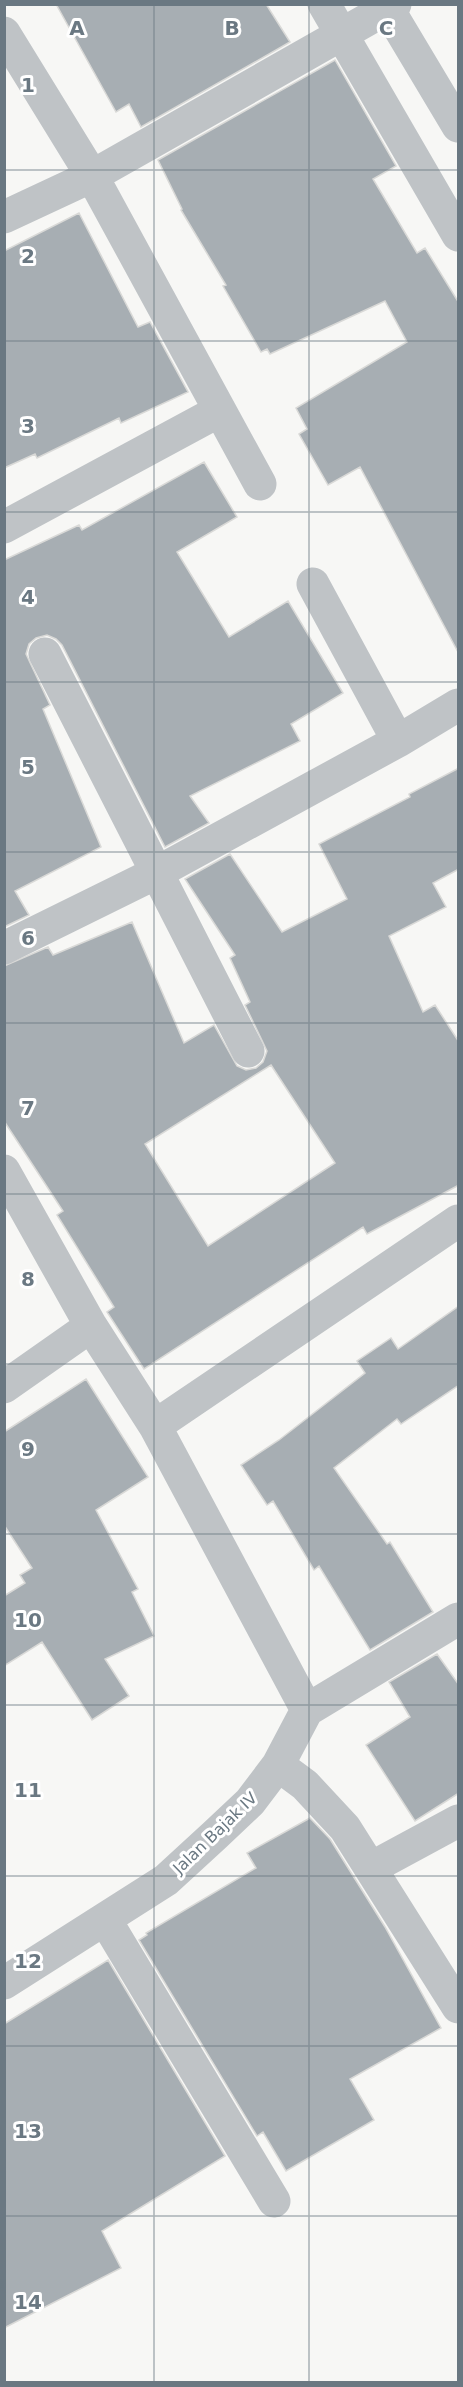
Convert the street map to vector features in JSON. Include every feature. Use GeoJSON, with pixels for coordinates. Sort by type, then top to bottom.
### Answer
{"type":"FeatureCollection","features":[{"type":"Feature","properties":{"kind":"street"},"geometry":{"type":"LineString","coordinates":[[324,4],[459,235]]}},
{"type":"Feature","properties":{"kind":"street"},"geometry":{"type":"LineString","coordinates":[[4,217],[92,176],[342,35],[389,6],[459,126]]}},
{"type":"Feature","properties":{"kind":"street"},"geometry":{"type":"LineString","coordinates":[[4,33],[92,176],[260,484]]}},
{"type":"Feature","properties":{"kind":"street"},"geometry":{"type":"LineString","coordinates":[[4,526],[219,411]]}},
{"type":"Feature","properties":{"kind":"street"},"geometry":{"type":"LineString","coordinates":[[313,584],[398,741]]}},
{"type":"Feature","properties":{"kind":"street"},"geometry":{"type":"LineString","coordinates":[[45,654],[248,1051]]}},
{"type":"Feature","properties":{"kind":"street"},"geometry":{"type":"LineString","coordinates":[[4,948],[158,872],[398,741],[459,705]]}},
{"type":"Feature","properties":{"kind":"street"},"geometry":{"type":"LineString","coordinates":[[4,1171],[91,1326],[155,1426],[307,1710],[457,1624]]}},
{"type":"Feature","properties":{"kind":"street"},"geometry":{"type":"LineString","coordinates":[[155,1426],[459,1221]]}},
{"type":"Feature","properties":{"kind":"street"},"geometry":{"type":"LineString","coordinates":[[4,1387],[91,1326]]}},
{"type":"Feature","properties":{"kind":"street","name":"Jalan Bajak IV"},"geometry":{"type":"LineString","coordinates":[[4,1983],[106,1921],[166,1880],[250,1802],[278,1765],[307,1710]]}},
{"type":"Feature","properties":{"kind":"street"},"geometry":{"type":"LineString","coordinates":[[278,1765],[327,1805],[371,1868],[459,2007]]}},
{"type":"Feature","properties":{"kind":"street"},"geometry":{"type":"LineString","coordinates":[[371,1868],[459,1821]]}},
{"type":"Feature","properties":{"kind":"street"},"geometry":{"type":"LineString","coordinates":[[106,1921],[274,2201]]}},
{"type":"Feature","properties":{"kind":"building"},"geometry":{"type":"Polygon","coordinates":[[[56,4],[266,4],[290,42],[141,127],[129,104],[116,112],[56,4]]]}},
{"type":"Feature","properties":{"kind":"building"},"geometry":{"type":"Polygon","coordinates":[[[335,60],[396,166],[373,179],[417,253],[425,248],[459,303],[459,654],[360,467],[328,485],[299,434],[307,429],[296,408],[407,342],[385,301],[270,354],[267,349],[261,352],[223,286],[226,285],[181,210],[158,160],[335,60]]]}},
{"type":"Feature","properties":{"kind":"building"},"geometry":{"type":"Polygon","coordinates":[[[79,213],[138,327],[150,322],[188,392],[121,423],[119,418],[37,458],[35,454],[4,468],[4,251],[79,213]]]}},
{"type":"Feature","properties":{"kind":"building"},"geometry":{"type":"Polygon","coordinates":[[[204,462],[237,517],[177,552],[229,637],[288,601],[343,693],[291,724],[300,741],[190,796],[209,823],[165,847],[62,645],[47,635],[36,638],[29,644],[26,654],[50,705],[43,709],[101,847],[15,891],[29,915],[4,927],[4,560],[79,525],[82,530],[204,462]]]}},
{"type":"Feature","properties":{"kind":"building"},"geometry":{"type":"Polygon","coordinates":[[[459,768],[459,869],[433,883],[446,907],[389,936],[423,1012],[435,1005],[459,1042],[459,1185],[367,1234],[363,1227],[144,1369],[107,1312],[114,1307],[57,1215],[63,1211],[4,1121],[4,966],[48,947],[53,955],[132,922],[184,1043],[214,1025],[237,1066],[246,1070],[256,1068],[263,1062],[267,1051],[245,1005],[250,1002],[230,958],[235,955],[185,879],[230,854],[282,932],[347,899],[319,844],[410,797],[409,794],[459,768]],[[271,1065],[145,1144],[208,1246],[335,1163],[271,1065]]]}},
{"type":"Feature","properties":{"kind":"building"},"geometry":{"type":"Polygon","coordinates":[[[459,1306],[459,1385],[401,1424],[397,1419],[334,1468],[387,1544],[390,1542],[433,1612],[370,1650],[319,1566],[314,1570],[273,1501],[267,1505],[241,1465],[279,1440],[365,1373],[357,1361],[391,1338],[398,1349],[459,1306]]]}},
{"type":"Feature","properties":{"kind":"building"},"geometry":{"type":"Polygon","coordinates":[[[86,1379],[148,1477],[96,1510],[138,1589],[132,1592],[154,1636],[105,1659],[129,1696],[92,1720],[42,1642],[4,1666],[4,1596],[25,1583],[20,1575],[32,1568],[4,1525],[4,1432],[86,1379]]]}},
{"type":"Feature","properties":{"kind":"building"},"geometry":{"type":"Polygon","coordinates":[[[437,1654],[459,1685],[459,1793],[415,1821],[366,1745],[410,1717],[389,1682],[437,1654]]]}},
{"type":"Feature","properties":{"kind":"building"},"geometry":{"type":"Polygon","coordinates":[[[310,1818],[330,1839],[385,1927],[441,2028],[350,2079],[374,2120],[286,2171],[263,2132],[257,2136],[139,1940],[147,1935],[146,1933],[256,1868],[247,1853],[310,1818]]]}},
{"type":"Feature","properties":{"kind":"building"},"geometry":{"type":"Polygon","coordinates":[[[108,1960],[225,2156],[102,2231],[121,2268],[4,2328],[4,2024],[108,1960]]]}}]}
